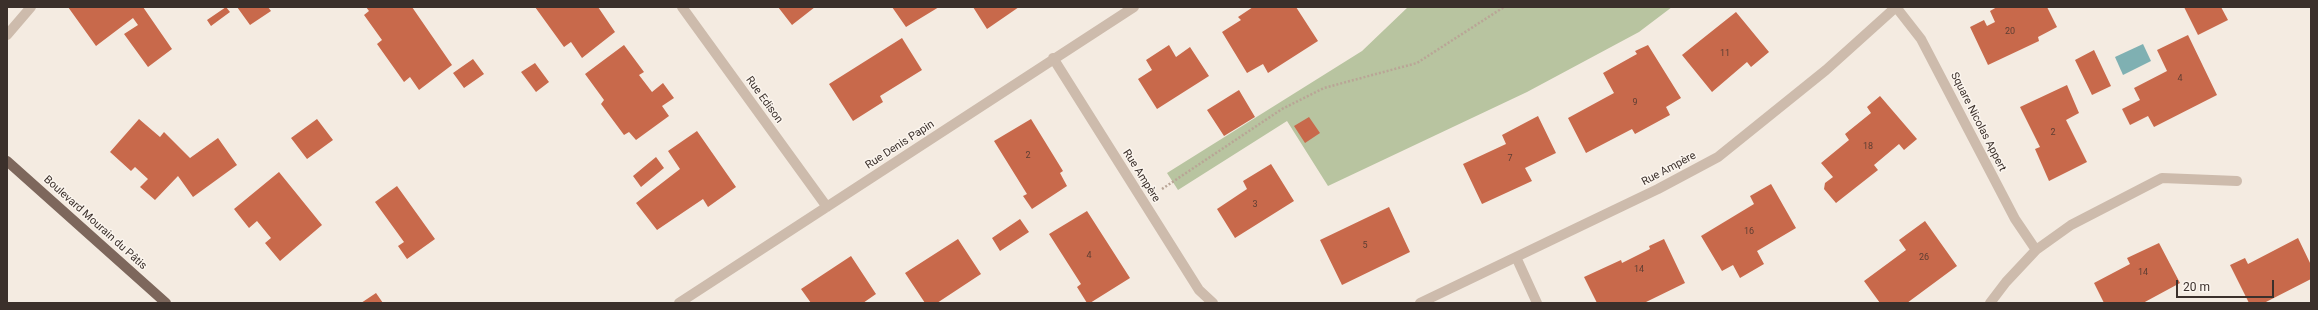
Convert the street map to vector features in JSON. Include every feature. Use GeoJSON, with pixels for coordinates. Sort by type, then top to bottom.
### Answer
{"type":"FeatureCollection","features":[{"type":"Feature","properties":{"kind":"main road","name":"Boulevard Mourain du Pâtis"},"geometry":{"type":"LineString","coordinates":[[7,161],[166,303]]}},
{"type":"Feature","properties":{"kind":"street"},"geometry":{"type":"LineString","coordinates":[[7,35],[31,7]]}},
{"type":"Feature","properties":{"kind":"street","name":"Rue Edison"},"geometry":{"type":"LineString","coordinates":[[682,7],[827,207]]}},
{"type":"Feature","properties":{"kind":"street","name":"Rue Denis Papin"},"geometry":{"type":"LineString","coordinates":[[679,303],[1053,58],[1134,7]]}},
{"type":"Feature","properties":{"kind":"street","name":"Rue Ampère"},"geometry":{"type":"LineString","coordinates":[[1420,303],[1658,189],[1718,157],[1820,74],[1896,7]]}},
{"type":"Feature","properties":{"kind":"street","name":"Square Nicolas Appert"},"geometry":{"type":"LineString","coordinates":[[1896,7],[1922,39],[2015,219],[2036,250]]}},
{"type":"Feature","properties":{"kind":"street","name":"Rue Ampère"},"geometry":{"type":"LineString","coordinates":[[1053,58],[1142,202],[1199,290],[1213,303]]}},
{"type":"Feature","properties":{"kind":"street"},"geometry":{"type":"LineString","coordinates":[[1990,303],[2036,250],[2071,225],[2162,178],[2236,181]]}},
{"type":"Feature","properties":{"kind":"street"},"geometry":{"type":"LineString","coordinates":[[1516,257],[1537,303]]}},
{"type":"Feature","properties":{"kind":"path"},"geometry":{"type":"LineString","coordinates":[[1142,202],[1282,109],[1324,88],[1417,63],[1504,7]]}},
{"type":"Feature","properties":{"kind":"green space"},"geometry":{"type":"Polygon","coordinates":[[[1408,7],[1672,7],[1639,32],[1527,92],[1328,186],[1287,121],[1178,190],[1167,173],[1362,51],[1408,7]]]}},
{"type":"Feature","properties":{"kind":"water"},"geometry":{"type":"Polygon","coordinates":[[[2143,44],[2151,61],[2123,75],[2115,57],[2143,44]]]}},
{"type":"Feature","properties":{"kind":"building"},"geometry":{"type":"Polygon","coordinates":[[[68,7],[143,7],[172,49],[148,67],[124,34],[138,25],[133,18],[96,46],[68,7]]]}},
{"type":"Feature","properties":{"kind":"building"},"geometry":{"type":"Polygon","coordinates":[[[226,7],[230,12],[211,26],[207,20],[226,7]]]}},
{"type":"Feature","properties":{"kind":"building"},"geometry":{"type":"Polygon","coordinates":[[[237,7],[268,7],[271,11],[250,25],[237,7]]]}},
{"type":"Feature","properties":{"kind":"building"},"geometry":{"type":"Polygon","coordinates":[[[366,7],[412,7],[452,65],[419,90],[410,77],[404,82],[377,44],[382,40],[364,15],[369,11],[366,7]]]}},
{"type":"Feature","properties":{"kind":"building"},"geometry":{"type":"Polygon","coordinates":[[[535,7],[598,7],[615,32],[582,58],[571,42],[564,47],[535,7]]]}},
{"type":"Feature","properties":{"kind":"building"},"geometry":{"type":"Polygon","coordinates":[[[778,7],[815,7],[792,25],[778,7]]]}},
{"type":"Feature","properties":{"kind":"building"},"geometry":{"type":"Polygon","coordinates":[[[892,7],[939,7],[906,27],[892,7]]]}},
{"type":"Feature","properties":{"kind":"building"},"geometry":{"type":"Polygon","coordinates":[[[973,7],[1019,7],[987,29],[973,7]]]}},
{"type":"Feature","properties":{"kind":"building"},"geometry":{"type":"Polygon","coordinates":[[[1253,7],[1296,7],[1318,41],[1268,73],[1263,64],[1247,73],[1222,32],[1241,20],[1238,17],[1253,7]]]}},
{"type":"Feature","properties":{"kind":"building"},"geometry":{"type":"Polygon","coordinates":[[[1997,7],[2047,7],[2057,27],[2038,37],[2039,41],[1988,65],[1970,27],[1984,20],[1987,26],[1995,22],[1990,11],[1997,7]]]}},
{"type":"Feature","properties":{"kind":"building"},"geometry":{"type":"Polygon","coordinates":[[[2184,7],[2221,7],[2228,20],[2198,35],[2184,7]]]}},
{"type":"Feature","properties":{"kind":"building"},"geometry":{"type":"Polygon","coordinates":[[[1736,12],[1769,52],[1751,67],[1747,62],[1712,92],[1682,55],[1736,12]]]}},
{"type":"Feature","properties":{"kind":"building"},"geometry":{"type":"Polygon","coordinates":[[[2188,35],[2217,95],[2154,127],[2148,116],[2130,125],[2122,109],[2140,100],[2134,88],[2167,71],[2157,50],[2188,35]]]}},
{"type":"Feature","properties":{"kind":"building"},"geometry":{"type":"Polygon","coordinates":[[[902,38],[922,70],[880,96],[883,102],[853,121],[829,84],[902,38]]]}},
{"type":"Feature","properties":{"kind":"building"},"geometry":{"type":"Polygon","coordinates":[[[624,45],[644,72],[639,75],[652,92],[663,83],[674,98],[662,106],[669,116],[636,140],[629,132],[624,135],[601,104],[604,100],[585,74],[624,45]]]}},
{"type":"Feature","properties":{"kind":"building"},"geometry":{"type":"Polygon","coordinates":[[[1169,45],[1176,57],[1190,47],[1209,76],[1157,109],[1138,79],[1152,70],[1146,60],[1169,45]]]}},
{"type":"Feature","properties":{"kind":"building"},"geometry":{"type":"Polygon","coordinates":[[[1648,45],[1681,98],[1666,107],[1670,115],[1635,134],[1632,129],[1586,153],[1568,118],[1614,93],[1603,73],[1637,54],[1635,51],[1648,45]]]}},
{"type":"Feature","properties":{"kind":"building"},"geometry":{"type":"Polygon","coordinates":[[[2094,50],[2111,86],[2092,95],[2075,60],[2094,50]]]}},
{"type":"Feature","properties":{"kind":"building"},"geometry":{"type":"Polygon","coordinates":[[[473,59],[484,74],[464,88],[453,73],[473,59]]]}},
{"type":"Feature","properties":{"kind":"building"},"geometry":{"type":"Polygon","coordinates":[[[535,63],[549,82],[536,92],[521,72],[535,63]]]}},
{"type":"Feature","properties":{"kind":"building"},"geometry":{"type":"Polygon","coordinates":[[[2067,85],[2079,113],[2066,120],[2087,162],[2049,181],[2035,149],[2040,147],[2020,107],[2067,85]]]}},
{"type":"Feature","properties":{"kind":"building"},"geometry":{"type":"Polygon","coordinates":[[[1239,90],[1255,117],[1224,136],[1207,110],[1239,90]]]}},
{"type":"Feature","properties":{"kind":"building"},"geometry":{"type":"Polygon","coordinates":[[[1880,96],[1917,139],[1904,150],[1899,144],[1874,165],[1878,170],[1836,203],[1824,189],[1825,183],[1833,177],[1821,163],[1849,140],[1845,134],[1871,113],[1867,107],[1880,96]]]}},
{"type":"Feature","properties":{"kind":"building"},"geometry":{"type":"Polygon","coordinates":[[[1538,116],[1556,153],[1525,168],[1532,181],[1482,204],[1463,164],[1506,144],[1502,135],[1538,116]]]}},
{"type":"Feature","properties":{"kind":"building"},"geometry":{"type":"Polygon","coordinates":[[[1309,117],[1320,133],[1305,143],[1294,126],[1309,117]]]}},
{"type":"Feature","properties":{"kind":"building"},"geometry":{"type":"Polygon","coordinates":[[[139,119],[160,137],[164,132],[190,158],[218,138],[237,165],[193,197],[178,176],[155,200],[140,187],[148,179],[135,167],[131,171],[110,152],[139,119]]]}},
{"type":"Feature","properties":{"kind":"building"},"geometry":{"type":"Polygon","coordinates":[[[317,119],[333,140],[307,159],[291,138],[317,119]]]}},
{"type":"Feature","properties":{"kind":"building"},"geometry":{"type":"Polygon","coordinates":[[[1031,119],[1063,171],[1060,173],[1067,186],[1032,209],[1023,196],[1027,194],[994,141],[1031,119]]]}},
{"type":"Feature","properties":{"kind":"building"},"geometry":{"type":"Polygon","coordinates":[[[697,131],[736,187],[708,207],[703,199],[657,230],[636,203],[680,169],[668,151],[697,131]]]}},
{"type":"Feature","properties":{"kind":"building"},"geometry":{"type":"Polygon","coordinates":[[[656,157],[664,168],[641,187],[633,176],[656,157]]]}},
{"type":"Feature","properties":{"kind":"building"},"geometry":{"type":"Polygon","coordinates":[[[1271,164],[1294,201],[1235,238],[1217,209],[1247,189],[1243,181],[1271,164]]]}},
{"type":"Feature","properties":{"kind":"building"},"geometry":{"type":"Polygon","coordinates":[[[279,172],[322,225],[280,261],[265,243],[271,238],[257,221],[249,228],[234,209],[279,172]]]}},
{"type":"Feature","properties":{"kind":"building"},"geometry":{"type":"Polygon","coordinates":[[[1771,184],[1796,228],[1757,251],[1764,264],[1740,278],[1733,265],[1722,271],[1701,236],[1754,204],[1750,196],[1771,184]]]}},
{"type":"Feature","properties":{"kind":"building"},"geometry":{"type":"Polygon","coordinates":[[[397,186],[435,239],[407,259],[398,246],[404,242],[375,202],[397,186]]]}},
{"type":"Feature","properties":{"kind":"building"},"geometry":{"type":"Polygon","coordinates":[[[1389,207],[1410,252],[1342,285],[1320,240],[1389,207]]]}},
{"type":"Feature","properties":{"kind":"building"},"geometry":{"type":"Polygon","coordinates":[[[1087,211],[1130,278],[1090,303],[1087,303],[1077,287],[1081,284],[1049,234],[1087,211]]]}},
{"type":"Feature","properties":{"kind":"building"},"geometry":{"type":"Polygon","coordinates":[[[1020,219],[1029,232],[1000,251],[992,238],[1020,219]]]}},
{"type":"Feature","properties":{"kind":"building"},"geometry":{"type":"Polygon","coordinates":[[[1925,221],[1957,266],[1907,303],[1880,303],[1864,281],[1906,250],[1899,240],[1925,221]]]}},
{"type":"Feature","properties":{"kind":"building"},"geometry":{"type":"Polygon","coordinates":[[[2298,238],[2311,265],[2311,279],[2264,303],[2249,303],[2230,265],[2245,258],[2248,264],[2298,238]]]}},
{"type":"Feature","properties":{"kind":"building"},"geometry":{"type":"Polygon","coordinates":[[[958,239],[981,274],[937,303],[925,303],[905,273],[958,239]]]}},
{"type":"Feature","properties":{"kind":"building"},"geometry":{"type":"Polygon","coordinates":[[[1664,239],[1685,283],[1644,303],[1597,303],[1584,277],[1621,260],[1622,263],[1650,249],[1649,246],[1664,239]]]}},
{"type":"Feature","properties":{"kind":"building"},"geometry":{"type":"Polygon","coordinates":[[[2159,243],[2180,283],[2143,303],[2104,303],[2094,283],[2130,264],[2127,258],[2159,243]]]}},
{"type":"Feature","properties":{"kind":"building"},"geometry":{"type":"Polygon","coordinates":[[[851,256],[876,294],[863,303],[811,303],[801,289],[851,256]]]}},
{"type":"Feature","properties":{"kind":"building"},"geometry":{"type":"Polygon","coordinates":[[[376,293],[383,303],[361,303],[376,293]]]}}]}
